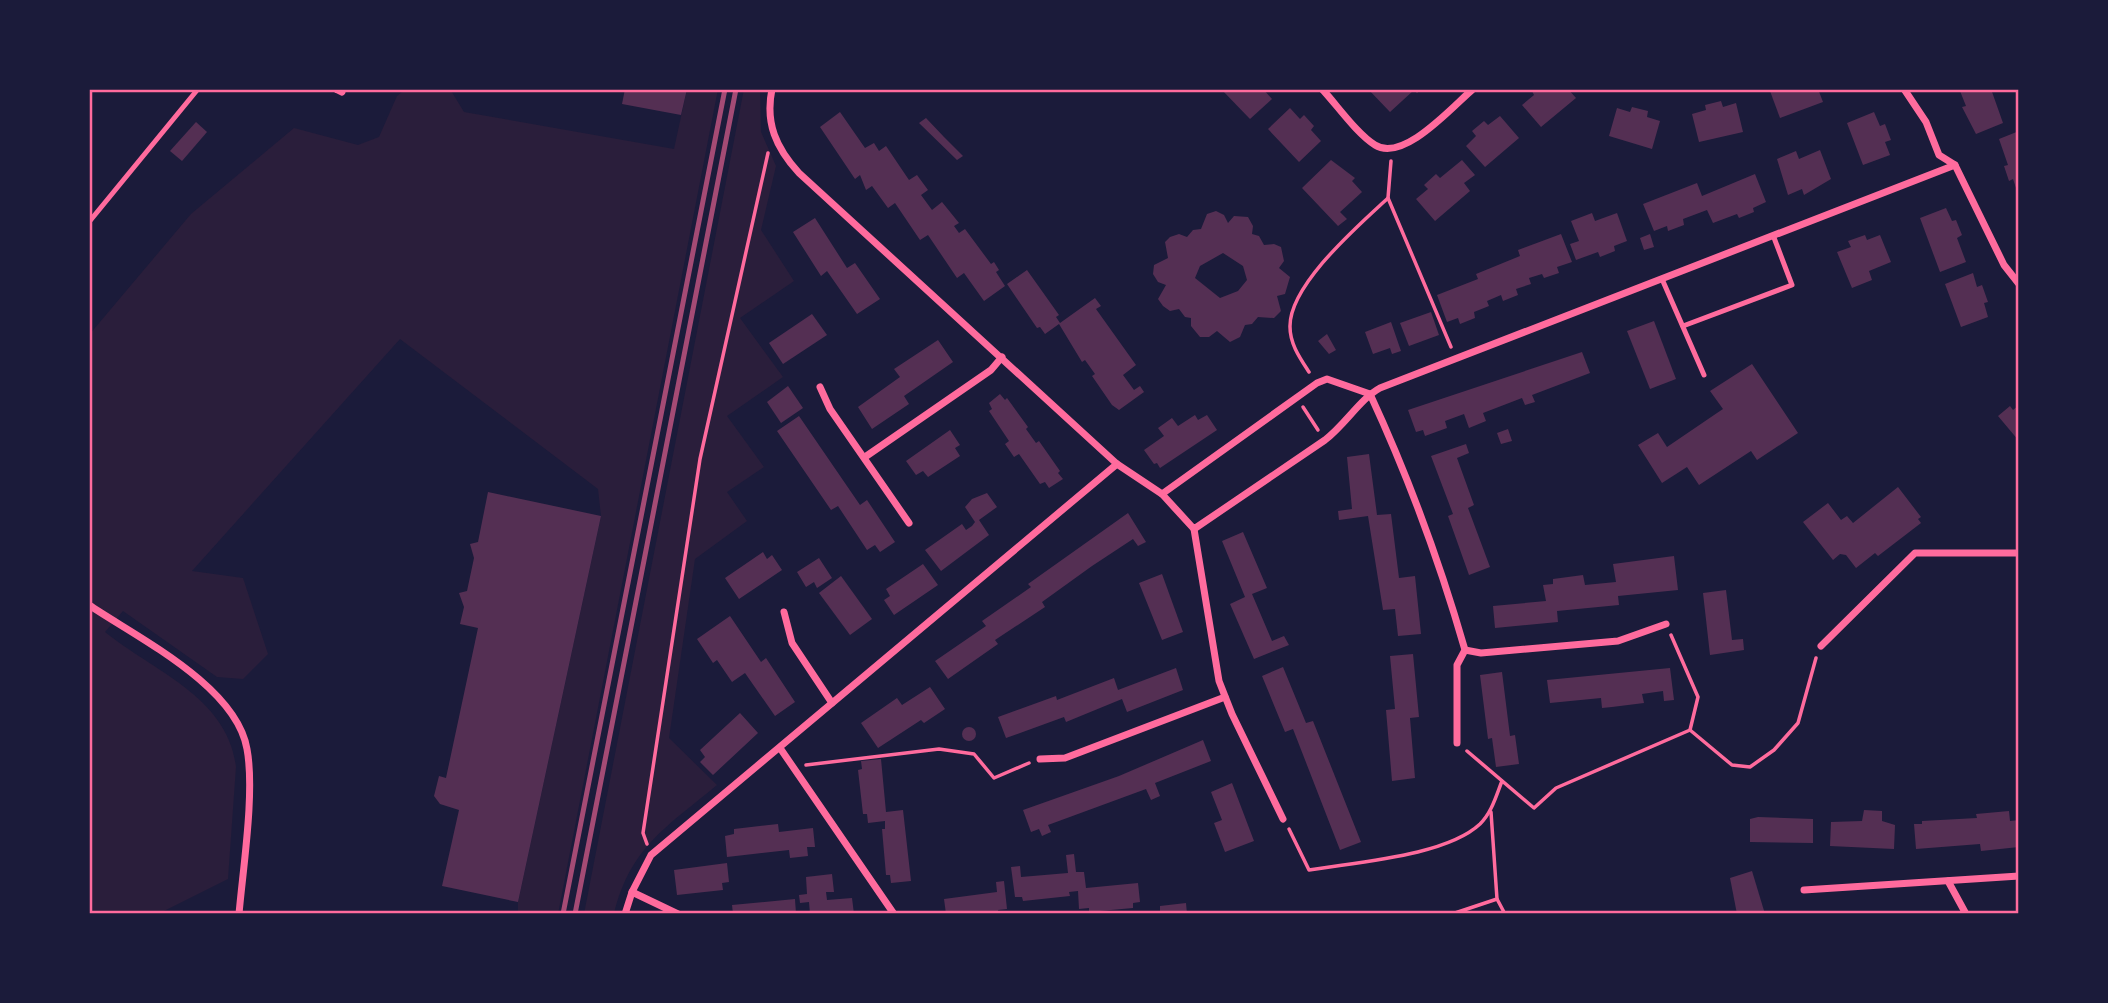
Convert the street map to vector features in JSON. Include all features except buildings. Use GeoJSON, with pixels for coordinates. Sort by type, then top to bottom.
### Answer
{"type":"FeatureCollection","features":[{"type":"Feature","properties":{"kind":"street"},"geometry":{"type":"LineString","coordinates":[[772,89],[769,115],[773,134],[787,160],[799,173],[1117,464],[1162,494],[1194,529],[1219,681],[1283,819]]}},
{"type":"Feature","properties":{"kind":"street"},"geometry":{"type":"LineString","coordinates":[[1322,89],[1375,145],[1392,150],[1410,143],[1473,89]]}},
{"type":"Feature","properties":{"kind":"street"},"geometry":{"type":"LineString","coordinates":[[1907,90],[1926,122],[1939,155],[1955,164],[2004,265],[2019,284]]}},
{"type":"Feature","properties":{"kind":"street"},"geometry":{"type":"LineString","coordinates":[[1194,529],[1342,428],[1370,394],[1955,164]]}},
{"type":"Feature","properties":{"kind":"street"},"geometry":{"type":"LineString","coordinates":[[865,457],[991,370],[1002,357]]}},
{"type":"Feature","properties":{"kind":"street"},"geometry":{"type":"LineString","coordinates":[[1162,494],[1295,396],[1317,383],[1327,379],[1370,394],[1387,429],[1450,597],[1465,649],[1457,665],[1457,743]]}},
{"type":"Feature","properties":{"kind":"street"},"geometry":{"type":"LineString","coordinates":[[820,387],[830,409],[909,523]]}},
{"type":"Feature","properties":{"kind":"street"},"geometry":{"type":"LineString","coordinates":[[625,914],[632,892],[651,855],[1117,464]]}},
{"type":"Feature","properties":{"kind":"street"},"geometry":{"type":"LineString","coordinates":[[1821,646],[1915,553],[2019,553]]}},
{"type":"Feature","properties":{"kind":"street"},"geometry":{"type":"LineString","coordinates":[[89,605],[210,688],[237,724],[247,746],[249,771],[239,914]]}},
{"type":"Feature","properties":{"kind":"street"},"geometry":{"type":"LineString","coordinates":[[784,612],[792,643],[832,703]]}},
{"type":"Feature","properties":{"kind":"street"},"geometry":{"type":"LineString","coordinates":[[1465,649],[1481,653],[1618,641],[1666,624]]}},
{"type":"Feature","properties":{"kind":"street"},"geometry":{"type":"LineString","coordinates":[[1040,759],[1065,758],[1225,697]]}},
{"type":"Feature","properties":{"kind":"street"},"geometry":{"type":"LineString","coordinates":[[780,748],[894,914]]}},
{"type":"Feature","properties":{"kind":"street"},"geometry":{"type":"LineString","coordinates":[[1804,890],[1859,884],[2019,876]]}},
{"type":"Feature","properties":{"kind":"street"},"geometry":{"type":"LineString","coordinates":[[1948,881],[1966,914]]}},
{"type":"Feature","properties":{"kind":"street"},"geometry":{"type":"LineString","coordinates":[[632,892],[678,914]]}},
{"type":"Feature","properties":{"kind":"lane"},"geometry":{"type":"LineString","coordinates":[[89,222],[198,89]]}},
{"type":"Feature","properties":{"kind":"lane"},"geometry":{"type":"LineString","coordinates":[[1683,326],[1792,285],[1773,235]]}},
{"type":"Feature","properties":{"kind":"lane"},"geometry":{"type":"LineString","coordinates":[[1662,279],[1704,375]]}},
{"type":"Feature","properties":{"kind":"path"},"geometry":{"type":"LineString","coordinates":[[651,855],[643,833],[700,459],[773,134]]}},
{"type":"Feature","properties":{"kind":"path"},"geometry":{"type":"LineString","coordinates":[[1392,150],[1388,198],[1457,358]]}},
{"type":"Feature","properties":{"kind":"path"},"geometry":{"type":"LineString","coordinates":[[1317,383],[1295,349],[1290,325],[1301,294],[1327,256],[1388,198]]}},
{"type":"Feature","properties":{"kind":"path"},"geometry":{"type":"LineString","coordinates":[[1295,396],[1325,440]]}},
{"type":"Feature","properties":{"kind":"path"},"geometry":{"type":"LineString","coordinates":[[1666,624],[1698,697],[1690,730]]}},
{"type":"Feature","properties":{"kind":"path"},"geometry":{"type":"LineString","coordinates":[[1690,730],[1732,765],[1750,767],[1774,750],[1798,723],[1810,673],[1821,646]]}},
{"type":"Feature","properties":{"kind":"path"},"geometry":{"type":"LineString","coordinates":[[1457,743],[1534,808],[1556,788],[1690,730]]}},
{"type":"Feature","properties":{"kind":"path"},"geometry":{"type":"LineString","coordinates":[[794,767],[939,749],[974,754],[994,778],[1040,759]]}},
{"type":"Feature","properties":{"kind":"path"},"geometry":{"type":"LineString","coordinates":[[1283,819],[1309,870],[1444,846],[1479,824],[1490,810],[1502,781]]}},
{"type":"Feature","properties":{"kind":"path"},"geometry":{"type":"LineString","coordinates":[[1490,810],[1497,899],[1505,914]]}},
{"type":"Feature","properties":{"kind":"path"},"geometry":{"type":"LineString","coordinates":[[1452,914],[1497,899]]}},
{"type":"Feature","properties":{"kind":"shaded area"},"geometry":{"type":"Polygon","coordinates":[[[406,89],[450,89],[464,112],[674,149],[687,89],[718,89],[558,914],[518,914],[518,902],[601,516],[598,489],[400,339],[192,571],[243,578],[268,654],[243,679],[217,677],[123,611],[105,632],[186,688],[204,704],[219,722],[230,743],[236,767],[228,879],[158,914],[89,914],[89,335],[191,214],[294,128],[358,145],[379,137],[397,96],[406,89]]]}},
{"type":"Feature","properties":{"kind":"shaded area"},"geometry":{"type":"Polygon","coordinates":[[[744,89],[760,89],[761,132],[776,166],[761,230],[794,281],[740,318],[783,377],[727,416],[764,467],[727,492],[747,521],[695,559],[669,738],[717,785],[667,826],[641,855],[630,871],[614,914],[584,914],[744,89]]]}},
{"type":"Feature","properties":{"kind":"railway"},"geometry":{"type":"LineString","coordinates":[[563,914],[725,89]]}},
{"type":"Feature","properties":{"kind":"railway"},"geometry":{"type":"LineString","coordinates":[[575,914],[736,89]]}}]}
